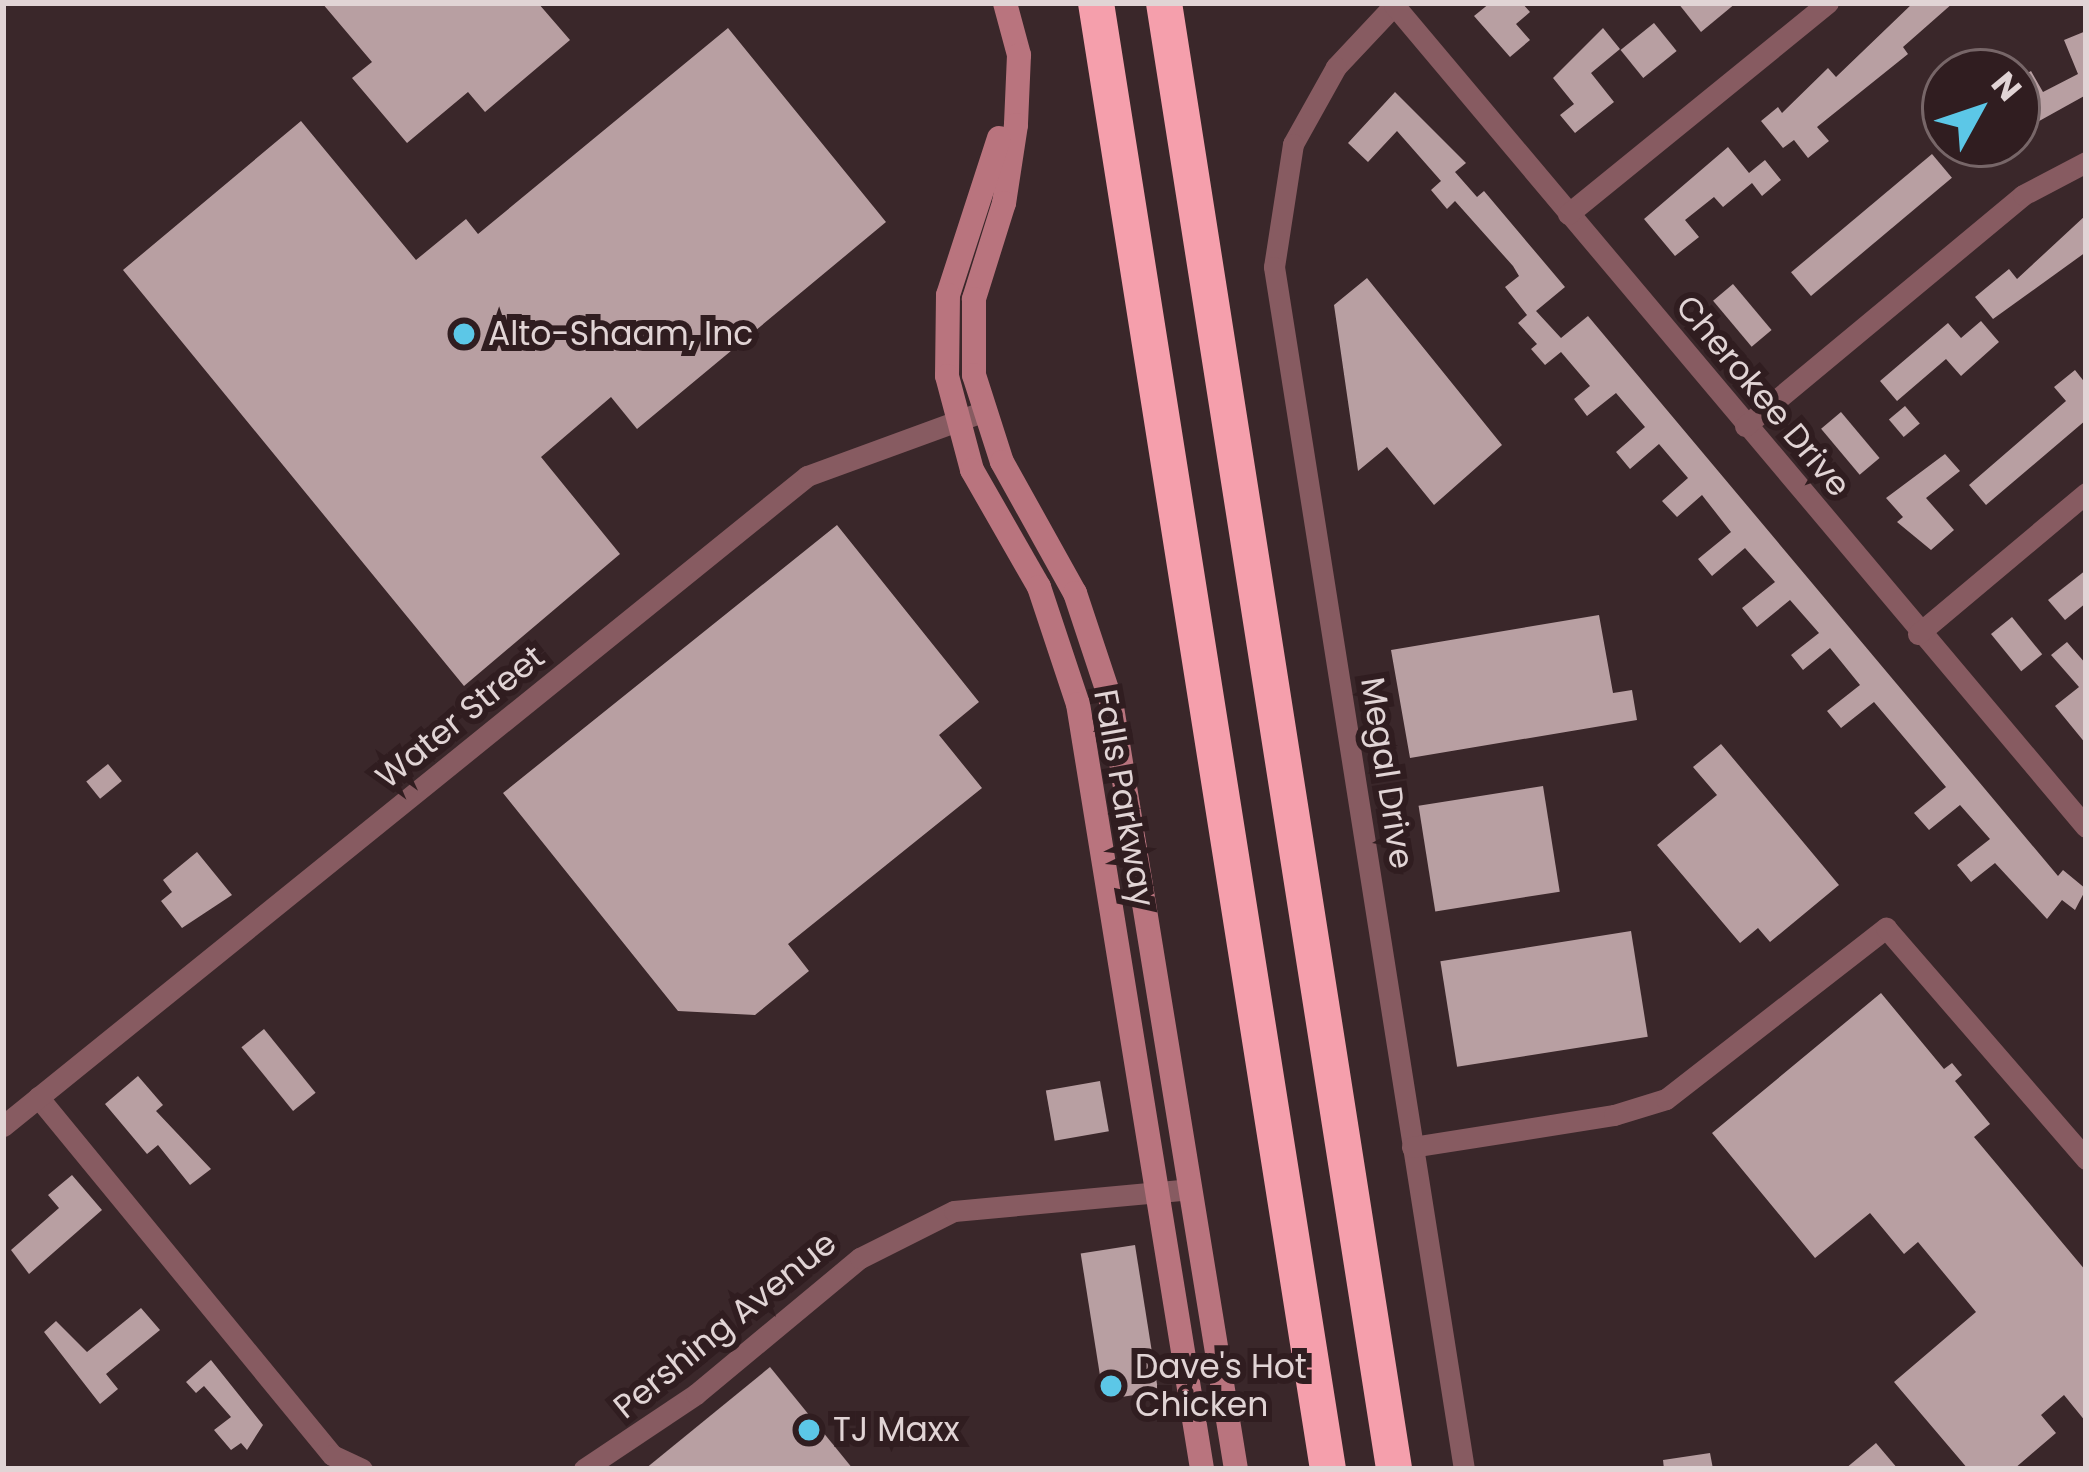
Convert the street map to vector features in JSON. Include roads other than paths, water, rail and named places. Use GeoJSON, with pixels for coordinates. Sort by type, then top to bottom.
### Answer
{"type":"FeatureCollection","features":[{"type":"Feature","properties":{"kind":"highway"},"geometry":{"type":"LineString","coordinates":[[1096,3],[1328,1469]]}},
{"type":"Feature","properties":{"kind":"highway"},"geometry":{"type":"LineString","coordinates":[[1164,3],[1394,1469]]}},
{"type":"Feature","properties":{"kind":"street"},"geometry":{"type":"LineString","coordinates":[[1568,214],[1828,3]]}},
{"type":"Feature","properties":{"kind":"street","name":"Cherokee Drive"},"geometry":{"type":"LineString","coordinates":[[1395,4],[1918,634],[2086,826]]}},
{"type":"Feature","properties":{"kind":"street","name":"Megal Drive"},"geometry":{"type":"LineString","coordinates":[[1395,4],[1318,92],[1282,180],[1274,268],[1464,1469]]}},
{"type":"Feature","properties":{"kind":"street","name":"Falls Parkway"},"geometry":{"type":"LineString","coordinates":[[1007,12],[1018,55],[1016,125],[1004,202],[974,299],[974,375],[1002,462],[1075,593],[1111,701],[1236,1469]]}},
{"type":"Feature","properties":{"kind":"street","name":"Falls Parkway"},"geometry":{"type":"LineString","coordinates":[[1007,12],[989,183],[948,295],[954,422],[972,470],[1040,587],[1078,704],[1153,1193],[1202,1469]]}},
{"type":"Feature","properties":{"kind":"street"},"geometry":{"type":"LineString","coordinates":[[1745,426],[2023,194],[2086,163]]}},
{"type":"Feature","properties":{"kind":"street","name":"Water Street"},"geometry":{"type":"LineString","coordinates":[[3,1126],[807,476],[986,411]]}},
{"type":"Feature","properties":{"kind":"street"},"geometry":{"type":"LineString","coordinates":[[1918,634],[2086,493]]}},
{"type":"Feature","properties":{"kind":"street"},"geometry":{"type":"LineString","coordinates":[[1412,1147],[1614,1115],[1666,1099],[1879,929],[1897,933],[2086,1159]]}},
{"type":"Feature","properties":{"kind":"street"},"geometry":{"type":"LineString","coordinates":[[38,1097],[332,1456],[362,1469]]}},
{"type":"Feature","properties":{"kind":"street","name":"Pershing Avenue"},"geometry":{"type":"LineString","coordinates":[[584,1469],[680,1406],[860,1258],[954,1211],[1189,1189]]}},
{"type":"Feature","properties":{"kind":"place","name":"Alto-Shaam, Inc"},"geometry":{"type":"Point","coordinates":[464,334]}},
{"type":"Feature","properties":{"kind":"place","name":"Dave's Hot Chicken"},"geometry":{"type":"Point","coordinates":[1111,1386]}},
{"type":"Feature","properties":{"kind":"place","name":"TJ Maxx"},"geometry":{"type":"Point","coordinates":[809,1430]}}]}
